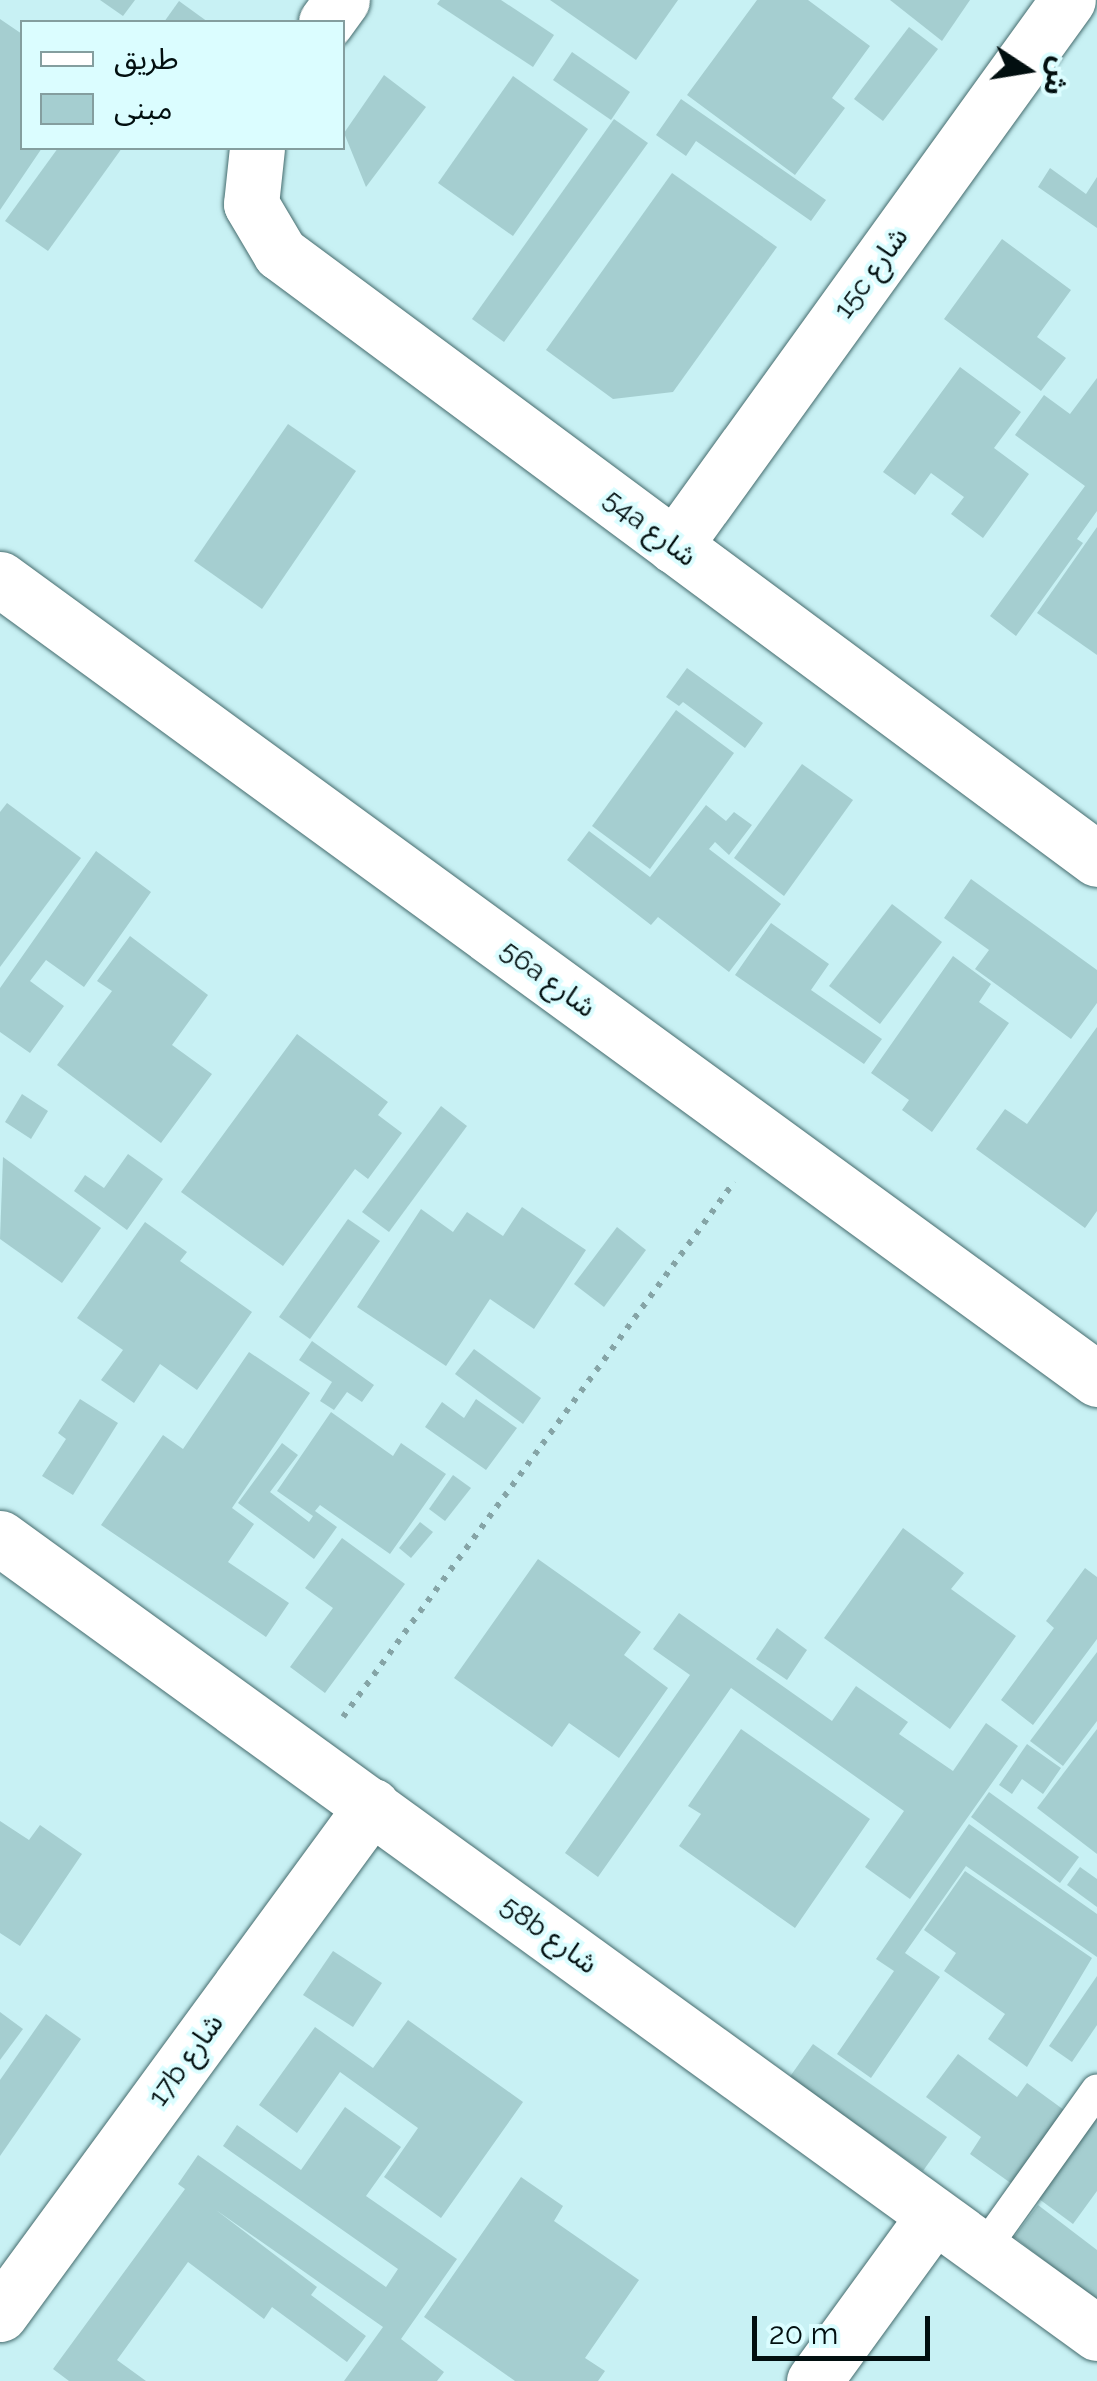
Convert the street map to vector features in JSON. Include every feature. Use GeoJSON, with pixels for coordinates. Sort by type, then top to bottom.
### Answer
{"type":"FeatureCollection","features":[{"type":"Feature","properties":{"kind":"street","name":"15c شارع"},"geometry":{"type":"LineString","coordinates":[[674,546],[1068,0]]}},
{"type":"Feature","properties":{"kind":"street","name":"54a شارع"},"geometry":{"type":"LineString","coordinates":[[254,157],[251,204],[280,253],[1097,860]]}},
{"type":"Feature","properties":{"kind":"street","name":"56a شارع"},"geometry":{"type":"LineString","coordinates":[[5,593],[1097,1378]]}},
{"type":"Feature","properties":{"kind":"street","name":"58b شارع"},"geometry":{"type":"LineString","coordinates":[[0,1538],[1097,2333]]}},
{"type":"Feature","properties":{"kind":"street","name":"17b شارع"},"geometry":{"type":"LineString","coordinates":[[0,2314],[372,1806]]}},
{"type":"Feature","properties":{"kind":"street"},"geometry":{"type":"LineString","coordinates":[[814,2381],[934,2216]]}},
{"type":"Feature","properties":{"kind":"lane"},"geometry":{"type":"LineString","coordinates":[[984,2250],[1097,2090]]}},
{"type":"Feature","properties":{"kind":"path"},"geometry":{"type":"LineString","coordinates":[[310,1762],[766,1138]]}},
{"type":"Feature","properties":{"kind":"building"},"geometry":{"type":"Polygon","coordinates":[[[100,0],[135,0],[123,16],[100,0]]]}},
{"type":"Feature","properties":{"kind":"building"},"geometry":{"type":"Polygon","coordinates":[[[440,0],[501,0],[554,35],[533,67],[437,4],[440,0]]]}},
{"type":"Feature","properties":{"kind":"building"},"geometry":{"type":"Polygon","coordinates":[[[550,0],[678,0],[636,60],[550,0]]]}},
{"type":"Feature","properties":{"kind":"building"},"geometry":{"type":"Polygon","coordinates":[[[757,0],[808,0],[870,46],[832,98],[845,108],[795,175],[687,95],[757,0]]]}},
{"type":"Feature","properties":{"kind":"building"},"geometry":{"type":"Polygon","coordinates":[[[890,0],[970,0],[942,41],[890,0]]]}},
{"type":"Feature","properties":{"kind":"building"},"geometry":{"type":"Polygon","coordinates":[[[179,1],[205,20],[165,20],[179,1]]]}},
{"type":"Feature","properties":{"kind":"building"},"geometry":{"type":"Polygon","coordinates":[[[0,19],[20,33],[20,150],[41,150],[0,210],[0,19]]]}},
{"type":"Feature","properties":{"kind":"building"},"geometry":{"type":"Polygon","coordinates":[[[909,27],[938,49],[883,121],[854,99],[909,27]]]}},
{"type":"Feature","properties":{"kind":"building"},"geometry":{"type":"Polygon","coordinates":[[[572,52],[630,92],[611,120],[553,80],[572,52]]]}},
{"type":"Feature","properties":{"kind":"building"},"geometry":{"type":"Polygon","coordinates":[[[384,75],[426,107],[366,187],[345,132],[384,75]]]}},
{"type":"Feature","properties":{"kind":"building"},"geometry":{"type":"Polygon","coordinates":[[[513,76],[588,129],[513,236],[438,183],[513,76]]]}},
{"type":"Feature","properties":{"kind":"building"},"geometry":{"type":"Polygon","coordinates":[[[681,99],[826,200],[811,221],[696,141],[686,156],[656,135],[681,99]]]}},
{"type":"Feature","properties":{"kind":"building"},"geometry":{"type":"Polygon","coordinates":[[[614,119],[648,143],[504,342],[472,319],[614,119]]]}},
{"type":"Feature","properties":{"kind":"building"},"geometry":{"type":"Polygon","coordinates":[[[57,150],[121,150],[48,251],[5,221],[57,150]]]}},
{"type":"Feature","properties":{"kind":"building"},"geometry":{"type":"Polygon","coordinates":[[[1050,168],[1086,194],[1097,177],[1097,228],[1038,187],[1050,168]]]}},
{"type":"Feature","properties":{"kind":"building"},"geometry":{"type":"Polygon","coordinates":[[[672,173],[777,247],[673,392],[613,399],[546,350],[672,173]]]}},
{"type":"Feature","properties":{"kind":"building"},"geometry":{"type":"Polygon","coordinates":[[[1002,239],[1071,290],[1037,337],[1066,358],[1041,391],[944,319],[1002,239]]]}},
{"type":"Feature","properties":{"kind":"building"},"geometry":{"type":"Polygon","coordinates":[[[960,367],[1021,412],[994,448],[1029,474],[983,538],[951,514],[964,497],[931,473],[915,495],[883,472],[960,367]]]}},
{"type":"Feature","properties":{"kind":"building"},"geometry":{"type":"Polygon","coordinates":[[[1097,378],[1097,511],[1077,539],[1083,543],[1016,636],[990,616],[1085,486],[1015,435],[1044,395],[1070,414],[1097,378]]]}},
{"type":"Feature","properties":{"kind":"building"},"geometry":{"type":"Polygon","coordinates":[[[288,424],[356,471],[262,609],[194,561],[288,424]]]}},
{"type":"Feature","properties":{"kind":"building"},"geometry":{"type":"Polygon","coordinates":[[[1097,527],[1097,655],[1037,613],[1097,527]]]}},
{"type":"Feature","properties":{"kind":"building"},"geometry":{"type":"Polygon","coordinates":[[[687,668],[763,723],[745,748],[683,702],[679,706],[666,697],[687,668]]]}},
{"type":"Feature","properties":{"kind":"building"},"geometry":{"type":"Polygon","coordinates":[[[676,710],[734,753],[650,869],[592,826],[676,710]]]}},
{"type":"Feature","properties":{"kind":"building"},"geometry":{"type":"Polygon","coordinates":[[[802,764],[853,800],[784,896],[734,858],[802,764]]]}},
{"type":"Feature","properties":{"kind":"building"},"geometry":{"type":"Polygon","coordinates":[[[7,803],[81,858],[0,967],[0,812],[7,803]]]}},
{"type":"Feature","properties":{"kind":"building"},"geometry":{"type":"Polygon","coordinates":[[[706,805],[726,821],[734,812],[752,825],[729,855],[715,842],[709,849],[781,904],[729,972],[658,917],[651,925],[567,860],[589,831],[650,877],[706,805]]]}},
{"type":"Feature","properties":{"kind":"building"},"geometry":{"type":"Polygon","coordinates":[[[96,851],[151,892],[84,987],[46,960],[30,981],[64,1006],[30,1053],[0,1032],[0,988],[96,851]]]}},
{"type":"Feature","properties":{"kind":"building"},"geometry":{"type":"Polygon","coordinates":[[[971,879],[1097,970],[1097,1003],[1071,1039],[975,969],[989,950],[944,918],[971,879]]]}},
{"type":"Feature","properties":{"kind":"building"},"geometry":{"type":"Polygon","coordinates":[[[892,904],[942,942],[880,1024],[829,986],[892,904]]]}},
{"type":"Feature","properties":{"kind":"building"},"geometry":{"type":"Polygon","coordinates":[[[771,923],[829,964],[811,990],[882,1039],[864,1064],[735,975],[771,923]]]}},
{"type":"Feature","properties":{"kind":"building"},"geometry":{"type":"Polygon","coordinates":[[[130,936],[208,995],[172,1045],[212,1074],[161,1143],[57,1065],[112,991],[97,981],[130,936]]]}},
{"type":"Feature","properties":{"kind":"building"},"geometry":{"type":"Polygon","coordinates":[[[953,956],[991,984],[979,1002],[1009,1023],[932,1132],[902,1110],[909,1100],[871,1073],[953,956]]]}},
{"type":"Feature","properties":{"kind":"building"},"geometry":{"type":"Polygon","coordinates":[[[1097,1027],[1097,1211],[1085,1228],[976,1149],[1005,1109],[1027,1124],[1097,1027]]]}},
{"type":"Feature","properties":{"kind":"building"},"geometry":{"type":"Polygon","coordinates":[[[297,1034],[388,1102],[378,1115],[402,1133],[368,1179],[355,1169],[283,1266],[181,1192],[297,1034]]]}},
{"type":"Feature","properties":{"kind":"building"},"geometry":{"type":"Polygon","coordinates":[[[22,1094],[48,1111],[31,1139],[5,1122],[22,1094]]]}},
{"type":"Feature","properties":{"kind":"building"},"geometry":{"type":"Polygon","coordinates":[[[441,1106],[467,1126],[389,1232],[362,1212],[441,1106]]]}},
{"type":"Feature","properties":{"kind":"building"},"geometry":{"type":"Polygon","coordinates":[[[128,1154],[163,1179],[127,1230],[74,1191],[85,1175],[104,1188],[128,1154]]]}},
{"type":"Feature","properties":{"kind":"building"},"geometry":{"type":"Polygon","coordinates":[[[3,1157],[101,1228],[62,1283],[0,1239],[3,1157]]]}},
{"type":"Feature","properties":{"kind":"building"},"geometry":{"type":"Polygon","coordinates":[[[522,1207],[586,1250],[534,1329],[490,1299],[446,1366],[357,1307],[421,1209],[453,1232],[467,1212],[503,1236],[522,1207]]]}},
{"type":"Feature","properties":{"kind":"building"},"geometry":{"type":"Polygon","coordinates":[[[348,1219],[380,1241],[310,1339],[279,1317],[348,1219]]]}},
{"type":"Feature","properties":{"kind":"building"},"geometry":{"type":"Polygon","coordinates":[[[145,1222],[187,1252],[180,1261],[252,1312],[197,1390],[160,1364],[134,1403],[101,1380],[123,1350],[77,1318],[145,1222]]]}},
{"type":"Feature","properties":{"kind":"building"},"geometry":{"type":"Polygon","coordinates":[[[617,1227],[646,1250],[604,1307],[574,1284],[617,1227]]]}},
{"type":"Feature","properties":{"kind":"building"},"geometry":{"type":"Polygon","coordinates":[[[312,1341],[374,1385],[362,1402],[347,1392],[334,1410],[320,1401],[332,1382],[299,1360],[312,1341]]]}},
{"type":"Feature","properties":{"kind":"building"},"geometry":{"type":"Polygon","coordinates":[[[474,1349],[541,1398],[523,1424],[455,1374],[474,1349]]]}},
{"type":"Feature","properties":{"kind":"building"},"geometry":{"type":"Polygon","coordinates":[[[249,1352],[310,1393],[232,1508],[254,1524],[228,1562],[289,1603],[266,1637],[101,1525],[163,1435],[183,1449],[249,1352]]]}},
{"type":"Feature","properties":{"kind":"building"},"geometry":{"type":"Polygon","coordinates":[[[80,1399],[118,1423],[73,1495],[42,1476],[66,1439],[58,1433],[80,1399]]]}},
{"type":"Feature","properties":{"kind":"building"},"geometry":{"type":"Polygon","coordinates":[[[476,1399],[517,1428],[486,1470],[425,1427],[442,1402],[464,1418],[476,1399]]]}},
{"type":"Feature","properties":{"kind":"building"},"geometry":{"type":"Polygon","coordinates":[[[331,1412],[393,1456],[401,1443],[446,1474],[390,1554],[320,1505],[315,1511],[337,1527],[314,1559],[238,1503],[282,1443],[298,1455],[270,1492],[309,1522],[313,1516],[277,1491],[331,1412]]]}},
{"type":"Feature","properties":{"kind":"building"},"geometry":{"type":"Polygon","coordinates":[[[453,1475],[471,1488],[445,1521],[429,1509],[453,1475]]]}},
{"type":"Feature","properties":{"kind":"building"},"geometry":{"type":"Polygon","coordinates":[[[420,1522],[433,1532],[411,1558],[399,1548],[420,1522]]]}},
{"type":"Feature","properties":{"kind":"building"},"geometry":{"type":"Polygon","coordinates":[[[903,1528],[964,1573],[951,1589],[1016,1636],[950,1729],[824,1638],[903,1528]]]}},
{"type":"Feature","properties":{"kind":"building"},"geometry":{"type":"Polygon","coordinates":[[[342,1538],[405,1584],[325,1693],[290,1667],[333,1608],[305,1588],[342,1538]]]}},
{"type":"Feature","properties":{"kind":"building"},"geometry":{"type":"Polygon","coordinates":[[[538,1559],[641,1632],[624,1655],[668,1688],[619,1758],[569,1723],[552,1747],[454,1678],[538,1559]]]}},
{"type":"Feature","properties":{"kind":"building"},"geometry":{"type":"Polygon","coordinates":[[[1085,1568],[1097,1577],[1097,1639],[1033,1725],[1001,1700],[1054,1628],[1046,1621],[1085,1568]]]}},
{"type":"Feature","properties":{"kind":"building"},"geometry":{"type":"Polygon","coordinates":[[[679,1613],[832,1721],[856,1686],[908,1722],[899,1734],[953,1771],[986,1723],[1018,1746],[910,1899],[865,1867],[904,1811],[731,1688],[598,1877],[565,1853],[690,1675],[653,1649],[679,1613]]]}},
{"type":"Feature","properties":{"kind":"building"},"geometry":{"type":"Polygon","coordinates":[[[777,1628],[807,1650],[787,1680],[756,1659],[777,1628]]]}},
{"type":"Feature","properties":{"kind":"building"},"geometry":{"type":"Polygon","coordinates":[[[1097,1652],[1097,1721],[1063,1766],[1030,1741],[1097,1652]]]}},
{"type":"Feature","properties":{"kind":"building"},"geometry":{"type":"Polygon","coordinates":[[[741,1729],[870,1819],[795,1928],[679,1846],[701,1814],[688,1806],[741,1729]]]}},
{"type":"Feature","properties":{"kind":"building"},"geometry":{"type":"Polygon","coordinates":[[[1097,1729],[1097,1854],[1037,1808],[1097,1729]]]}},
{"type":"Feature","properties":{"kind":"building"},"geometry":{"type":"Polygon","coordinates":[[[1027,1744],[1061,1768],[1043,1794],[1022,1779],[1012,1794],[999,1785],[1027,1744]]]}},
{"type":"Feature","properties":{"kind":"building"},"geometry":{"type":"Polygon","coordinates":[[[989,1792],[1079,1857],[1060,1883],[971,1817],[989,1792]]]}},
{"type":"Feature","properties":{"kind":"building"},"geometry":{"type":"Polygon","coordinates":[[[0,1821],[29,1840],[40,1825],[82,1854],[20,1946],[0,1933],[0,1821]]]}},
{"type":"Feature","properties":{"kind":"building"},"geometry":{"type":"Polygon","coordinates":[[[969,1824],[1097,1914],[1097,1957],[966,1866],[905,1953],[940,1977],[871,2078],[837,2054],[894,1971],[876,1959],[969,1824]]]}},
{"type":"Feature","properties":{"kind":"building"},"geometry":{"type":"Polygon","coordinates":[[[1080,1867],[1097,1879],[1097,1907],[1067,1885],[1080,1867]]]}},
{"type":"Feature","properties":{"kind":"building"},"geometry":{"type":"Polygon","coordinates":[[[965,1871],[1092,1958],[1027,2067],[988,2039],[1005,2014],[944,1971],[956,1953],[924,1930],[965,1871]]]}},
{"type":"Feature","properties":{"kind":"building"},"geometry":{"type":"Polygon","coordinates":[[[333,1951],[382,1983],[353,2027],[303,1995],[333,1951]]]}},
{"type":"Feature","properties":{"kind":"building"},"geometry":{"type":"Polygon","coordinates":[[[1097,1976],[1097,2025],[1072,2062],[1049,2046],[1097,1976]]]}},
{"type":"Feature","properties":{"kind":"building"},"geometry":{"type":"Polygon","coordinates":[[[0,2012],[23,2029],[0,2060],[0,2012]]]}},
{"type":"Feature","properties":{"kind":"building"},"geometry":{"type":"Polygon","coordinates":[[[46,2014],[81,2039],[0,2156],[0,2080],[46,2014]]]}},
{"type":"Feature","properties":{"kind":"building"},"geometry":{"type":"Polygon","coordinates":[[[408,2020],[523,2102],[441,2218],[384,2177],[418,2128],[340,2072],[297,2133],[259,2105],[315,2027],[373,2068],[408,2020]]]}},
{"type":"Feature","properties":{"kind":"building"},"geometry":{"type":"Polygon","coordinates":[[[813,2044],[947,2137],[923,2171],[789,2078],[813,2044]]]}},
{"type":"Feature","properties":{"kind":"building"},"geometry":{"type":"Polygon","coordinates":[[[958,2054],[1017,2097],[1027,2083],[1064,2110],[1012,2184],[970,2154],[981,2137],[926,2097],[958,2054]]]}},
{"type":"Feature","properties":{"kind":"building"},"geometry":{"type":"Polygon","coordinates":[[[345,2107],[401,2147],[366,2196],[457,2259],[401,2339],[444,2372],[437,2381],[344,2381],[383,2327],[216,2210],[317,2287],[311,2295],[366,2336],[347,2362],[272,2307],[264,2319],[188,2262],[117,2360],[146,2381],[69,2381],[53,2369],[185,2189],[178,2184],[198,2155],[386,2287],[398,2269],[223,2146],[237,2125],[301,2170],[345,2107]]]}},
{"type":"Feature","properties":{"kind":"building"},"geometry":{"type":"Polygon","coordinates":[[[1097,2113],[1097,2191],[1073,2224],[1035,2196],[1097,2113]]]}},
{"type":"Feature","properties":{"kind":"building"},"geometry":{"type":"Polygon","coordinates":[[[521,2177],[563,2206],[554,2221],[639,2280],[585,2358],[605,2371],[598,2381],[515,2381],[424,2317],[521,2177]]]}},
{"type":"Feature","properties":{"kind":"building"},"geometry":{"type":"Polygon","coordinates":[[[1038,2205],[1097,2250],[1097,2301],[1014,2237],[1038,2205]]]}}]}
